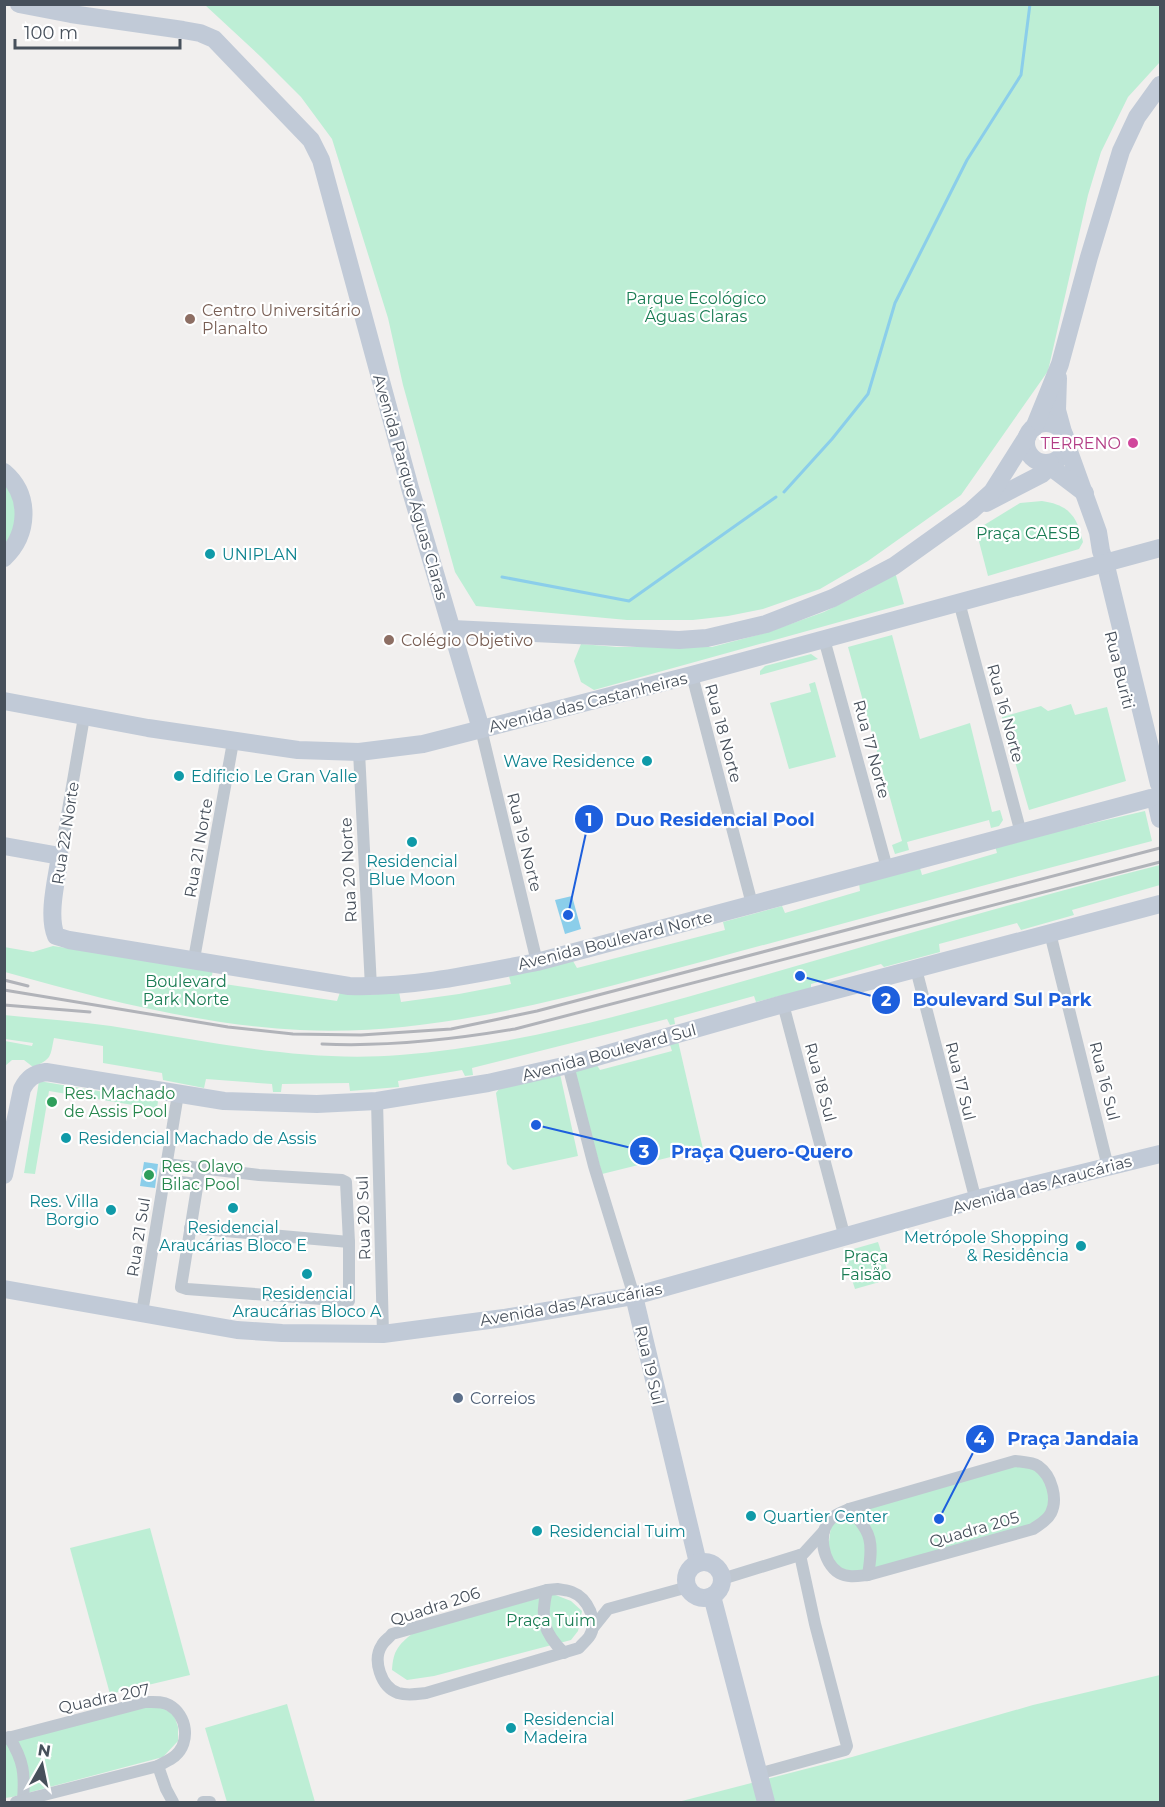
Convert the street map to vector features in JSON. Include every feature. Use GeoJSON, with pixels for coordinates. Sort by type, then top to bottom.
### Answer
{"type":"FeatureCollection","features":[{"type":"Feature","properties":{"kind":"street","name":"Avenida Parque Águas Claras"},"geometry":{"type":"LineString","coordinates":[[19,4],[201,33],[214,39],[311,140],[321,160],[408,481],[481,729]]}},
{"type":"Feature","properties":{"kind":"street"},"geometry":{"type":"LineString","coordinates":[[1085,493],[1056,471],[1051,463],[1038,461],[1029,453],[1026,441],[1060,364],[1121,151],[1137,117],[1161,85]]}},
{"type":"Feature","properties":{"kind":"street"},"geometry":{"type":"LineString","coordinates":[[971,511],[1042,474],[1064,453],[1065,438],[1057,410],[1060,364]]}},
{"type":"Feature","properties":{"kind":"street"},"geometry":{"type":"LineString","coordinates":[[452,629],[679,640],[707,638],[766,624],[833,598],[894,566],[971,511],[992,492],[1031,431],[1040,425],[1053,424],[1065,438]]}},
{"type":"Feature","properties":{"kind":"street","name":"Rua Buriti"},"geometry":{"type":"LineString","coordinates":[[1065,438],[1098,531],[1100,560],[1157,798]]}},
{"type":"Feature","properties":{"kind":"street"},"geometry":{"type":"LineString","coordinates":[[4,472],[11,478],[21,494],[24,513],[22,532],[13,549],[4,558]]}},
{"type":"Feature","properties":{"kind":"street","name":"Avenida das Castanheiras"},"geometry":{"type":"LineString","coordinates":[[4,701],[233,742],[298,750],[359,752],[423,744],[692,675],[959,602],[1100,560],[1161,548]]}},
{"type":"Feature","properties":{"kind":"street","name":"Rua 16 Norte"},"geometry":{"type":"LineString","coordinates":[[959,602],[1021,833]]}},
{"type":"Feature","properties":{"kind":"street","name":"Rua 17 Norte"},"geometry":{"type":"LineString","coordinates":[[824,639],[887,868]]}},
{"type":"Feature","properties":{"kind":"street","name":"Rua 18 Norte"},"geometry":{"type":"LineString","coordinates":[[692,675],[752,904]]}},
{"type":"Feature","properties":{"kind":"street","name":"Rua 22 Norte"},"geometry":{"type":"LineString","coordinates":[[69,940],[56,936],[52,926],[60,856],[84,717]]}},
{"type":"Feature","properties":{"kind":"street","name":"Rua 19 Norte"},"geometry":{"type":"LineString","coordinates":[[481,729],[537,962]]}},
{"type":"Feature","properties":{"kind":"street","name":"Rua 21 Norte"},"geometry":{"type":"LineString","coordinates":[[194,959],[233,742]]}},
{"type":"Feature","properties":{"kind":"street","name":"Rua 20 Norte"},"geometry":{"type":"LineString","coordinates":[[359,752],[371,987]]}},
{"type":"Feature","properties":{"kind":"street","name":"Avenida Boulevard Norte"},"geometry":{"type":"LineString","coordinates":[[69,940],[349,986],[371,987],[444,980],[537,962],[1157,798]]}},
{"type":"Feature","properties":{"kind":"street"},"geometry":{"type":"LineString","coordinates":[[4,846],[60,856]]}},
{"type":"Feature","properties":{"kind":"street","name":"Avenida Boulevard Sul"},"geometry":{"type":"LineString","coordinates":[[7,1150],[22,1089],[34,1074],[46,1072],[224,1101],[317,1104],[377,1101],[488,1083],[568,1065],[783,1004],[1161,904]]}},
{"type":"Feature","properties":{"kind":"street","name":"Rua 16 Sul"},"geometry":{"type":"LineString","coordinates":[[1050,933],[1108,1167]]}},
{"type":"Feature","properties":{"kind":"street","name":"Rua 17 Sul"},"geometry":{"type":"LineString","coordinates":[[916,969],[976,1201]]}},
{"type":"Feature","properties":{"kind":"street","name":"Rua 18 Sul"},"geometry":{"type":"LineString","coordinates":[[783,1004],[845,1238]]}},
{"type":"Feature","properties":{"kind":"street","name":"Rua 19 Sul"},"geometry":{"type":"LineString","coordinates":[[568,1065],[594,1166],[634,1296],[698,1563]]}},
{"type":"Feature","properties":{"kind":"street","name":"Rua 21 Sul"},"geometry":{"type":"LineString","coordinates":[[142,1313],[178,1094]]}},
{"type":"Feature","properties":{"kind":"street","name":"Rua 20 Sul"},"geometry":{"type":"LineString","coordinates":[[377,1101],[383,1334]]}},
{"type":"Feature","properties":{"kind":"street"},"geometry":{"type":"LineString","coordinates":[[4,1175],[7,1150]]}},
{"type":"Feature","properties":{"kind":"street","name":"Avenida das Araucárias"},"geometry":{"type":"LineString","coordinates":[[4,1288],[237,1330],[383,1334],[504,1318],[634,1296],[976,1201],[1161,1154]]}},
{"type":"Feature","properties":{"kind":"street"},"geometry":{"type":"LineString","coordinates":[[166,1164],[346,1182],[350,1299],[348,1302],[181,1287],[200,1169]]}},
{"type":"Feature","properties":{"kind":"street"},"geometry":{"type":"LineString","coordinates":[[164,1180],[197,1184]]}},
{"type":"Feature","properties":{"kind":"street"},"geometry":{"type":"LineString","coordinates":[[190,1228],[349,1242]]}},
{"type":"Feature","properties":{"kind":"street","name":"Quadra 205"},"geometry":{"type":"LineString","coordinates":[[722,1579],[802,1555],[829,1561],[839,1573],[852,1577],[868,1575],[1034,1529],[1052,1512],[1054,1497],[1052,1486],[1039,1467],[1027,1462],[1016,1461],[849,1509],[832,1518],[825,1531],[802,1555]]}},
{"type":"Feature","properties":{"kind":"street"},"geometry":{"type":"LineString","coordinates":[[849,1509],[861,1520],[870,1539],[872,1552],[868,1575]]}},
{"type":"Feature","properties":{"kind":"street"},"geometry":{"type":"LineString","coordinates":[[825,1531],[824,1548],[829,1561]]}},
{"type":"Feature","properties":{"kind":"street"},"geometry":{"type":"LineString","coordinates":[[758,1774],[845,1750],[847,1746],[815,1624],[802,1555]]}},
{"type":"Feature","properties":{"kind":"street"},"geometry":{"type":"LineString","coordinates":[[698,1563],[710,1563],[718,1569],[722,1579],[720,1589],[712,1596],[701,1598],[691,1592],[687,1575],[689,1570],[698,1563]]}},
{"type":"Feature","properties":{"kind":"street"},"geometry":{"type":"LineString","coordinates":[[608,1609],[688,1587]]}},
{"type":"Feature","properties":{"kind":"street","name":"Quadra 206"},"geometry":{"type":"LineString","coordinates":[[558,1588],[572,1592],[608,1609],[579,1648],[426,1693],[410,1695],[396,1692],[386,1683],[378,1667],[377,1657],[381,1645],[392,1634],[547,1590],[558,1588]]}},
{"type":"Feature","properties":{"kind":"street"},"geometry":{"type":"LineString","coordinates":[[547,1590],[543,1620],[553,1642],[564,1653]]}},
{"type":"Feature","properties":{"kind":"street"},"geometry":{"type":"LineString","coordinates":[[712,1596],[766,1803]]}},
{"type":"Feature","properties":{"kind":"street"},"geometry":{"type":"LineString","coordinates":[[583,1599],[591,1613],[592,1629]]}},
{"type":"Feature","properties":{"kind":"street","name":"Quadra 207"},"geometry":{"type":"LineString","coordinates":[[145,1702],[160,1702],[170,1706],[181,1716],[185,1729],[183,1743],[176,1755],[158,1766],[19,1802],[23,1768],[18,1752],[7,1738],[145,1702]]}},
{"type":"Feature","properties":{"kind":"street"},"geometry":{"type":"LineString","coordinates":[[158,1766],[173,1803]]}},
{"type":"Feature","properties":{"kind":"street"},"geometry":{"type":"LineString","coordinates":[[203,1803],[210,1803]]}},
{"type":"Feature","properties":{"kind":"green space","name":"Parque Ecológico Águas Claras"},"geometry":{"type":"Polygon","coordinates":[[[205,5],[1160,5],[1160,62],[1128,97],[1101,152],[1088,195],[1048,371],[961,495],[868,561],[820,589],[763,609],[728,616],[693,620],[627,620],[476,606],[455,572],[403,385],[388,318],[332,139],[301,97],[205,5]]]}},
{"type":"Feature","properties":{"kind":"green space"},"geometry":{"type":"Polygon","coordinates":[[[5,476],[22,511],[5,556],[5,476]]]}},
{"type":"Feature","properties":{"kind":"green space","name":"Praça CAESB"},"geometry":{"type":"Polygon","coordinates":[[[1042,501],[1059,505],[1075,519],[1083,542],[1079,549],[988,576],[976,530],[1020,503],[1042,501]]]}},
{"type":"Feature","properties":{"kind":"green space"},"geometry":{"type":"Polygon","coordinates":[[[895,572],[904,604],[594,690],[581,682],[574,661],[581,644],[617,647],[712,647],[765,633],[824,612],[866,591],[895,572]]]}},
{"type":"Feature","properties":{"kind":"green space"},"geometry":{"type":"Polygon","coordinates":[[[892,635],[920,739],[970,723],[992,812],[1000,810],[1003,820],[999,826],[991,828],[989,820],[907,842],[909,850],[895,854],[892,845],[902,841],[848,647],[892,635]]]}},
{"type":"Feature","properties":{"kind":"green space"},"geometry":{"type":"Polygon","coordinates":[[[811,654],[818,659],[760,675],[760,671],[765,666],[811,654]]]}},
{"type":"Feature","properties":{"kind":"green space"},"geometry":{"type":"Polygon","coordinates":[[[815,682],[836,757],[789,769],[770,703],[811,692],[809,684],[815,682]]]}},
{"type":"Feature","properties":{"kind":"green space"},"geometry":{"type":"Polygon","coordinates":[[[1071,704],[1075,715],[1107,707],[1126,781],[1029,810],[1002,717],[1041,706],[1048,711],[1071,704]]]}},
{"type":"Feature","properties":{"kind":"green space","name":"Boulevard Park Norte"},"geometry":{"type":"Polygon","coordinates":[[[1145,811],[1152,841],[611,986],[457,1020],[405,1027],[352,1030],[300,1030],[225,1023],[151,1009],[5,972],[4,947],[33,952],[53,946],[213,969],[211,982],[337,1001],[340,992],[368,995],[399,992],[401,1002],[459,994],[511,984],[509,976],[573,961],[577,968],[725,930],[723,922],[782,906],[785,913],[860,891],[859,883],[920,868],[922,875],[997,853],[995,846],[1145,811]]]}},
{"type":"Feature","properties":{"kind":"green space"},"geometry":{"type":"Polygon","coordinates":[[[1160,865],[1160,885],[1072,910],[1074,915],[1021,930],[1017,923],[939,944],[940,952],[884,967],[881,964],[811,984],[811,988],[756,1002],[754,996],[674,1018],[675,1024],[670,1025],[667,1019],[472,1068],[473,1075],[465,1076],[462,1070],[398,1081],[399,1087],[350,1091],[349,1083],[282,1084],[281,1092],[273,1092],[272,1084],[206,1079],[204,1088],[163,1080],[162,1073],[103,1063],[103,1046],[54,1038],[51,1053],[44,1062],[33,1067],[24,1060],[12,1060],[5,1066],[5,1041],[32,1046],[33,1043],[5,1039],[4,1015],[98,1024],[219,1044],[327,1056],[400,1055],[493,1043],[630,1013],[1160,865]]]}},
{"type":"Feature","properties":{"kind":"green space"},"geometry":{"type":"Polygon","coordinates":[[[678,1041],[703,1149],[602,1174],[573,1068],[595,1062],[600,1070],[672,1051],[670,1045],[678,1041]]]}},
{"type":"Feature","properties":{"kind":"green space"},"geometry":{"type":"Polygon","coordinates":[[[560,1074],[578,1156],[513,1170],[507,1164],[496,1093],[502,1085],[560,1074]]]}},
{"type":"Feature","properties":{"kind":"green space"},"geometry":{"type":"Polygon","coordinates":[[[39,1081],[158,1101],[157,1109],[49,1091],[35,1174],[24,1173],[39,1081]]]}},
{"type":"Feature","properties":{"kind":"green space","name":"Praça Faisão"},"geometry":{"type":"Polygon","coordinates":[[[878,1242],[890,1279],[855,1289],[843,1252],[878,1242]]]}},
{"type":"Feature","properties":{"kind":"green space"},"geometry":{"type":"Polygon","coordinates":[[[1027,1462],[1052,1486],[1046,1520],[852,1577],[827,1557],[832,1518],[1027,1462]]]}},
{"type":"Feature","properties":{"kind":"green space"},"geometry":{"type":"Polygon","coordinates":[[[150,1528],[190,1675],[110,1694],[70,1548],[150,1528]]]}},
{"type":"Feature","properties":{"kind":"green space","name":"Praça Tuim"},"geometry":{"type":"Polygon","coordinates":[[[553,1594],[571,1601],[582,1611],[578,1631],[571,1640],[434,1676],[407,1680],[392,1670],[397,1649],[413,1633],[553,1594]]]}},
{"type":"Feature","properties":{"kind":"green space"},"geometry":{"type":"Polygon","coordinates":[[[1160,1675],[1160,1802],[678,1802],[852,1757],[1033,1705],[1160,1675]]]}},
{"type":"Feature","properties":{"kind":"green space"},"geometry":{"type":"Polygon","coordinates":[[[155,1703],[174,1715],[178,1727],[178,1741],[163,1757],[5,1798],[5,1744],[155,1703]]]}},
{"type":"Feature","properties":{"kind":"green space"},"geometry":{"type":"Polygon","coordinates":[[[287,1704],[315,1802],[227,1802],[205,1728],[287,1704]]]}},
{"type":"Feature","properties":{"kind":"water"},"geometry":{"type":"Polygon","coordinates":[[[572,896],[581,929],[565,934],[555,900],[572,896]]]}},
{"type":"Feature","properties":{"kind":"water","name":"Res. Olavo Bilac Pool"},"geometry":{"type":"Polygon","coordinates":[[[144,1162],[158,1164],[155,1188],[140,1186],[144,1162]]]}},
{"type":"Feature","properties":{"kind":"waterway"},"geometry":{"type":"LineString","coordinates":[[784,492],[832,439],[868,394],[895,303],[967,160],[1021,75],[1030,4]]}},
{"type":"Feature","properties":{"kind":"waterway"},"geometry":{"type":"LineString","coordinates":[[502,577],[629,601],[776,497]]}},
{"type":"Feature","properties":{"kind":"railway"},"geometry":{"type":"LineString","coordinates":[[4,990],[228,1027],[293,1034],[361,1035],[451,1029],[537,1011],[1160,848]]}},
{"type":"Feature","properties":{"kind":"railway"},"geometry":{"type":"LineString","coordinates":[[322,1044],[419,1042],[515,1029],[1160,862]]}},
{"type":"Feature","properties":{"kind":"railway"},"geometry":{"type":"LineString","coordinates":[[4,980],[28,986]]}},
{"type":"Feature","properties":{"kind":"railway"},"geometry":{"type":"LineString","coordinates":[[4,1005],[90,1012]]}},
{"type":"Feature","properties":{"kind":"place","name":"Centro Universitário Planalto"},"geometry":{"type":"Point","coordinates":[190,319]}},
{"type":"Feature","properties":{"kind":"place","name":"TERRENO"},"geometry":{"type":"Point","coordinates":[1133,443]}},
{"type":"Feature","properties":{"kind":"place","name":"UNIPLAN"},"geometry":{"type":"Point","coordinates":[210,554]}},
{"type":"Feature","properties":{"kind":"place","name":"Colégio Objetivo"},"geometry":{"type":"Point","coordinates":[389,640]}},
{"type":"Feature","properties":{"kind":"place","name":"Wave Residence"},"geometry":{"type":"Point","coordinates":[647,761]}},
{"type":"Feature","properties":{"kind":"place","name":"Edificio Le Gran Valle"},"geometry":{"type":"Point","coordinates":[179,776]}},
{"type":"Feature","properties":{"kind":"place","name":"Residencial Blue Moon"},"geometry":{"type":"Point","coordinates":[412,842]}},
{"type":"Feature","properties":{"kind":"place","name":"Duo Residencial Pool"},"geometry":{"type":"Point","coordinates":[568,915]}},
{"type":"Feature","properties":{"kind":"place","name":"Boulevard Sul Park"},"geometry":{"type":"Point","coordinates":[800,976]}},
{"type":"Feature","properties":{"kind":"place","name":"Res. Machado de Assis Pool"},"geometry":{"type":"Point","coordinates":[52,1102]}},
{"type":"Feature","properties":{"kind":"place","name":"Praça Quero-Quero"},"geometry":{"type":"Point","coordinates":[536,1125]}},
{"type":"Feature","properties":{"kind":"place","name":"Residencial Machado de Assis"},"geometry":{"type":"Point","coordinates":[66,1138]}},
{"type":"Feature","properties":{"kind":"place","name":"Res. Olavo Bilac Pool"},"geometry":{"type":"Point","coordinates":[149,1175]}},
{"type":"Feature","properties":{"kind":"place","name":"Residencial Araucárias Bloco E"},"geometry":{"type":"Point","coordinates":[233,1208]}},
{"type":"Feature","properties":{"kind":"place","name":"Res. Villa Borgio"},"geometry":{"type":"Point","coordinates":[111,1210]}},
{"type":"Feature","properties":{"kind":"place","name":"Metrópole Shopping & Residência"},"geometry":{"type":"Point","coordinates":[1081,1246]}},
{"type":"Feature","properties":{"kind":"place","name":"Residencial Araucárias Bloco A"},"geometry":{"type":"Point","coordinates":[307,1274]}},
{"type":"Feature","properties":{"kind":"place","name":"Correios"},"geometry":{"type":"Point","coordinates":[458,1398]}},
{"type":"Feature","properties":{"kind":"place","name":"Quartier Center"},"geometry":{"type":"Point","coordinates":[751,1516]}},
{"type":"Feature","properties":{"kind":"place","name":"Praça Jandaia"},"geometry":{"type":"Point","coordinates":[939,1519]}},
{"type":"Feature","properties":{"kind":"place","name":"Residencial Tuim"},"geometry":{"type":"Point","coordinates":[537,1531]}},
{"type":"Feature","properties":{"kind":"place","name":"Residencial Madeira"},"geometry":{"type":"Point","coordinates":[511,1728]}}]}
